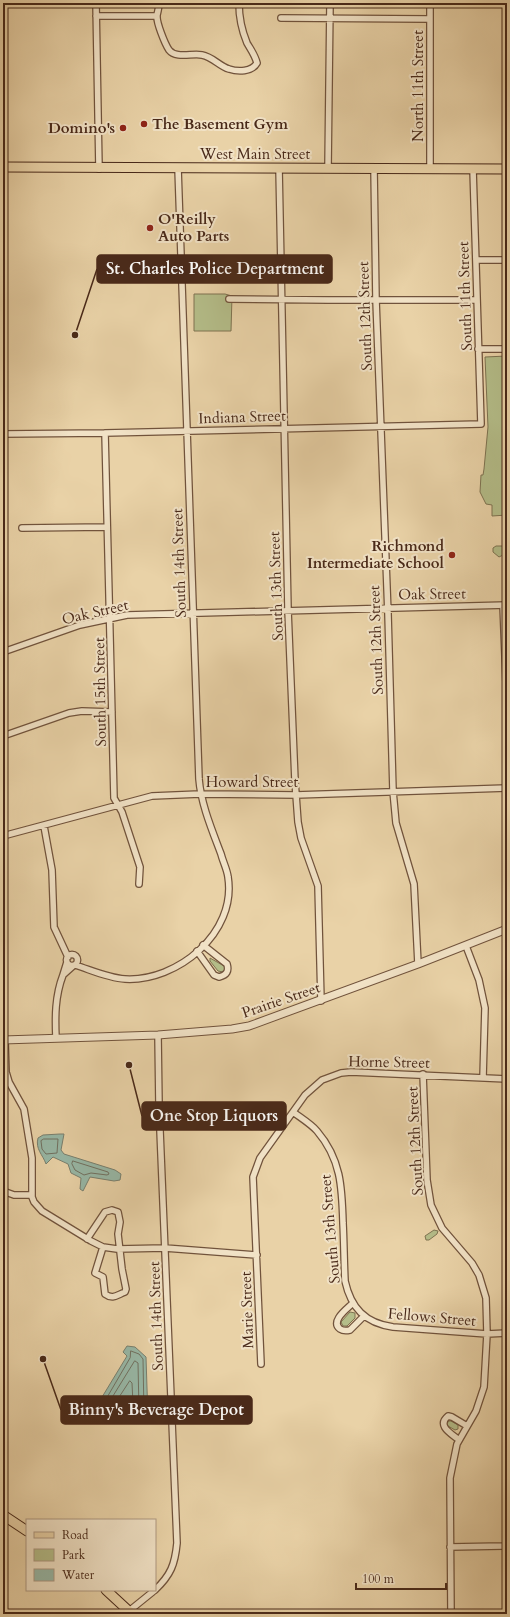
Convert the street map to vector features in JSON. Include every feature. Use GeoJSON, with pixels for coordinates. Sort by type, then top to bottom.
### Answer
{"type":"FeatureCollection","features":[{"type":"Feature","properties":{"kind":"main road","name":"West Main Street"},"geometry":{"type":"LineString","coordinates":[[3,167],[99,169],[507,169]]}},
{"type":"Feature","properties":{"kind":"main road"},"geometry":{"type":"LineString","coordinates":[[3,1515],[26,1530]]}},
{"type":"Feature","properties":{"kind":"main road"},"geometry":{"type":"LineString","coordinates":[[107,1591],[129,1613]]}},
{"type":"Feature","properties":{"kind":"street"},"geometry":{"type":"LineString","coordinates":[[96,3],[99,169]]}},
{"type":"Feature","properties":{"kind":"street"},"geometry":{"type":"LineString","coordinates":[[159,3],[157,16],[158,22],[170,51],[174,54],[204,55],[229,69],[244,71],[254,68],[257,63],[247,42],[241,24],[239,3]]}},
{"type":"Feature","properties":{"kind":"street"},"geometry":{"type":"LineString","coordinates":[[328,168],[330,3]]}},
{"type":"Feature","properties":{"kind":"street","name":"North 11th Street"},"geometry":{"type":"LineString","coordinates":[[430,3],[430,169]]}},
{"type":"Feature","properties":{"kind":"street"},"geometry":{"type":"LineString","coordinates":[[96,16],[157,16]]}},
{"type":"Feature","properties":{"kind":"street"},"geometry":{"type":"LineString","coordinates":[[281,18],[430,18]]}},
{"type":"Feature","properties":{"kind":"street","name":"South 14th Street"},"geometry":{"type":"LineString","coordinates":[[74,966],[124,979],[146,978],[169,971],[197,951],[212,936],[220,924],[226,907],[229,888],[225,866],[200,794],[184,304],[178,168]]}},
{"type":"Feature","properties":{"kind":"street","name":"South 13th Street"},"geometry":{"type":"LineString","coordinates":[[278,168],[288,610],[296,795],[301,838],[318,886],[321,1001]]}},
{"type":"Feature","properties":{"kind":"street","name":"South 12th Street"},"geometry":{"type":"LineString","coordinates":[[374,168],[376,300],[388,608],[393,791],[396,823],[414,884],[418,964]]}},
{"type":"Feature","properties":{"kind":"street","name":"South 11th Street"},"geometry":{"type":"LineString","coordinates":[[473,169],[481,423]]}},
{"type":"Feature","properties":{"kind":"street"},"geometry":{"type":"LineString","coordinates":[[476,260],[507,260]]}},
{"type":"Feature","properties":{"kind":"street"},"geometry":{"type":"LineString","coordinates":[[229,299],[477,300]]}},
{"type":"Feature","properties":{"kind":"street"},"geometry":{"type":"LineString","coordinates":[[478,349],[507,349]]}},
{"type":"Feature","properties":{"kind":"street","name":"Indiana Street"},"geometry":{"type":"LineString","coordinates":[[3,434],[105,433],[481,423]]}},
{"type":"Feature","properties":{"kind":"street","name":"South 15th Street"},"geometry":{"type":"LineString","coordinates":[[105,433],[114,798],[122,812],[140,868],[139,884]]}},
{"type":"Feature","properties":{"kind":"street"},"geometry":{"type":"LineString","coordinates":[[22,528],[107,527]]}},
{"type":"Feature","properties":{"kind":"street"},"geometry":{"type":"LineString","coordinates":[[505,605],[507,706]]}},
{"type":"Feature","properties":{"kind":"street","name":"Oak Street"},"geometry":{"type":"LineString","coordinates":[[3,652],[74,627],[110,618],[139,614],[505,605]]}},
{"type":"Feature","properties":{"kind":"street"},"geometry":{"type":"LineString","coordinates":[[3,736],[69,713],[82,711],[112,712]]}},
{"type":"Feature","properties":{"kind":"street","name":"Howard Street"},"geometry":{"type":"LineString","coordinates":[[3,836],[152,796],[200,794],[296,795],[507,788]]}},
{"type":"Feature","properties":{"kind":"street"},"geometry":{"type":"LineString","coordinates":[[44,826],[52,870],[54,923],[68,965],[74,966]]}},
{"type":"Feature","properties":{"kind":"street","name":"Prairie Street"},"geometry":{"type":"LineString","coordinates":[[4,1040],[158,1035],[232,1029],[249,1026],[321,1001],[507,929]]}},
{"type":"Feature","properties":{"kind":"street","name":"South 14th Street"},"geometry":{"type":"LineString","coordinates":[[61,942],[90,969]]}},
{"type":"Feature","properties":{"kind":"street"},"geometry":{"type":"LineString","coordinates":[[197,951],[214,975],[219,977],[225,976],[227,972],[227,964],[203,945]]}},
{"type":"Feature","properties":{"kind":"street"},"geometry":{"type":"LineString","coordinates":[[466,946],[481,984],[485,1008],[483,1078]]}},
{"type":"Feature","properties":{"kind":"street"},"geometry":{"type":"LineString","coordinates":[[56,1038],[56,1000],[59,986],[64,975],[67,959],[71,955],[76,957],[77,963],[64,975]]}},
{"type":"Feature","properties":{"kind":"street","name":"South 14th Street"},"geometry":{"type":"LineString","coordinates":[[156,1589],[168,1577],[171,1571],[175,1562],[177,1543],[159,1106],[158,1035]]}},
{"type":"Feature","properties":{"kind":"street"},"geometry":{"type":"LineString","coordinates":[[4,1040],[6,1072],[9,1082],[24,1109],[32,1158],[32,1195],[34,1202],[42,1210],[87,1239],[103,1247],[120,1249],[165,1248],[257,1255]]}},
{"type":"Feature","properties":{"kind":"street","name":"Horne Street"},"geometry":{"type":"LineString","coordinates":[[257,1255],[255,1170],[260,1158],[305,1095],[322,1080],[341,1073],[351,1072],[423,1074],[507,1079]]}},
{"type":"Feature","properties":{"kind":"street","name":"South 12th Street"},"geometry":{"type":"LineString","coordinates":[[423,1074],[427,1180],[431,1205],[442,1228],[472,1263],[479,1275],[486,1298],[487,1334],[484,1386],[476,1411],[457,1444],[450,1478],[451,1614]]}},
{"type":"Feature","properties":{"kind":"street","name":"South 13th Street"},"geometry":{"type":"LineString","coordinates":[[293,1112],[316,1129],[331,1151],[336,1163],[340,1176],[342,1192],[345,1280],[348,1293],[359,1311]]}},
{"type":"Feature","properties":{"kind":"street"},"geometry":{"type":"LineString","coordinates":[[3,1191],[14,1195],[32,1195]]}},
{"type":"Feature","properties":{"kind":"street"},"geometry":{"type":"LineString","coordinates":[[87,1239],[104,1212],[112,1210],[118,1212],[120,1249],[126,1289],[125,1292],[116,1297],[109,1297],[105,1294],[103,1277],[95,1273],[103,1247]]}},
{"type":"Feature","properties":{"kind":"street","name":"Marie Street"},"geometry":{"type":"LineString","coordinates":[[257,1255],[261,1364]]}},
{"type":"Feature","properties":{"kind":"street"},"geometry":{"type":"LineString","coordinates":[[353,1303],[338,1318],[337,1323],[339,1328],[343,1331],[350,1330],[364,1316]]}},
{"type":"Feature","properties":{"kind":"street","name":"Fellows Street"},"geometry":{"type":"LineString","coordinates":[[359,1311],[364,1316],[382,1326],[487,1334],[507,1334]]}},
{"type":"Feature","properties":{"kind":"street"},"geometry":{"type":"LineString","coordinates":[[459,1440],[444,1428],[444,1419],[448,1416],[452,1417],[467,1426]]}},
{"type":"Feature","properties":{"kind":"street"},"geometry":{"type":"LineString","coordinates":[[450,1546],[503,1546],[507,1544]]}},
{"type":"Feature","properties":{"kind":"street","name":"South 14th Street"},"geometry":{"type":"LineString","coordinates":[[129,1613],[154,1591]]}},
{"type":"Feature","properties":{"kind":"green space"},"geometry":{"type":"Polygon","coordinates":[[[194,294],[225,294],[232,296],[231,331],[194,331],[194,294]]]}},
{"type":"Feature","properties":{"kind":"green space"},"geometry":{"type":"Polygon","coordinates":[[[507,356],[507,515],[492,516],[492,505],[486,504],[480,492],[488,427],[485,357],[507,356]]]}},
{"type":"Feature","properties":{"kind":"green space"},"geometry":{"type":"Polygon","coordinates":[[[496,546],[507,546],[507,553],[499,557],[493,552],[493,548],[496,546]]]}},
{"type":"Feature","properties":{"kind":"green space"},"geometry":{"type":"Polygon","coordinates":[[[210,958],[224,966],[225,969],[223,972],[218,971],[210,961],[210,958]]]}},
{"type":"Feature","properties":{"kind":"green space"},"geometry":{"type":"Polygon","coordinates":[[[434,1230],[438,1231],[437,1234],[429,1240],[426,1240],[425,1236],[434,1230]]]}},
{"type":"Feature","properties":{"kind":"green space"},"geometry":{"type":"Polygon","coordinates":[[[350,1312],[355,1313],[355,1318],[347,1326],[343,1326],[341,1322],[350,1312]]]}},
{"type":"Feature","properties":{"kind":"green space"},"geometry":{"type":"Polygon","coordinates":[[[448,1421],[458,1425],[458,1429],[455,1430],[448,1426],[446,1423],[448,1421]]]}},
{"type":"Feature","properties":{"kind":"water"},"geometry":{"type":"Polygon","coordinates":[[[64,1134],[61,1150],[64,1154],[115,1170],[121,1174],[120,1180],[114,1181],[90,1177],[83,1191],[80,1189],[81,1178],[71,1173],[68,1164],[53,1157],[46,1164],[38,1149],[38,1138],[43,1135],[64,1134]]]}},
{"type":"Feature","properties":{"kind":"water"},"geometry":{"type":"Polygon","coordinates":[[[127,1346],[135,1347],[146,1357],[148,1419],[120,1419],[108,1415],[96,1407],[127,1356],[123,1352],[127,1346]]]}},
{"type":"Feature","properties":{"kind":"place","name":"The Basement Gym"},"geometry":{"type":"Point","coordinates":[144,124]}},
{"type":"Feature","properties":{"kind":"place","name":"Domino's"},"geometry":{"type":"Point","coordinates":[123,128]}},
{"type":"Feature","properties":{"kind":"place","name":"O'Reilly Auto Parts"},"geometry":{"type":"Point","coordinates":[150,228]}},
{"type":"Feature","properties":{"kind":"place","name":"St. Charles Police Department"},"geometry":{"type":"Point","coordinates":[75,335]}},
{"type":"Feature","properties":{"kind":"place","name":"Richmond Intermediate School"},"geometry":{"type":"Point","coordinates":[452,555]}},
{"type":"Feature","properties":{"kind":"place","name":"One Stop Liquors"},"geometry":{"type":"Point","coordinates":[129,1065]}},
{"type":"Feature","properties":{"kind":"place","name":"Binny's Beverage Depot"},"geometry":{"type":"Point","coordinates":[43,1359]}}]}
